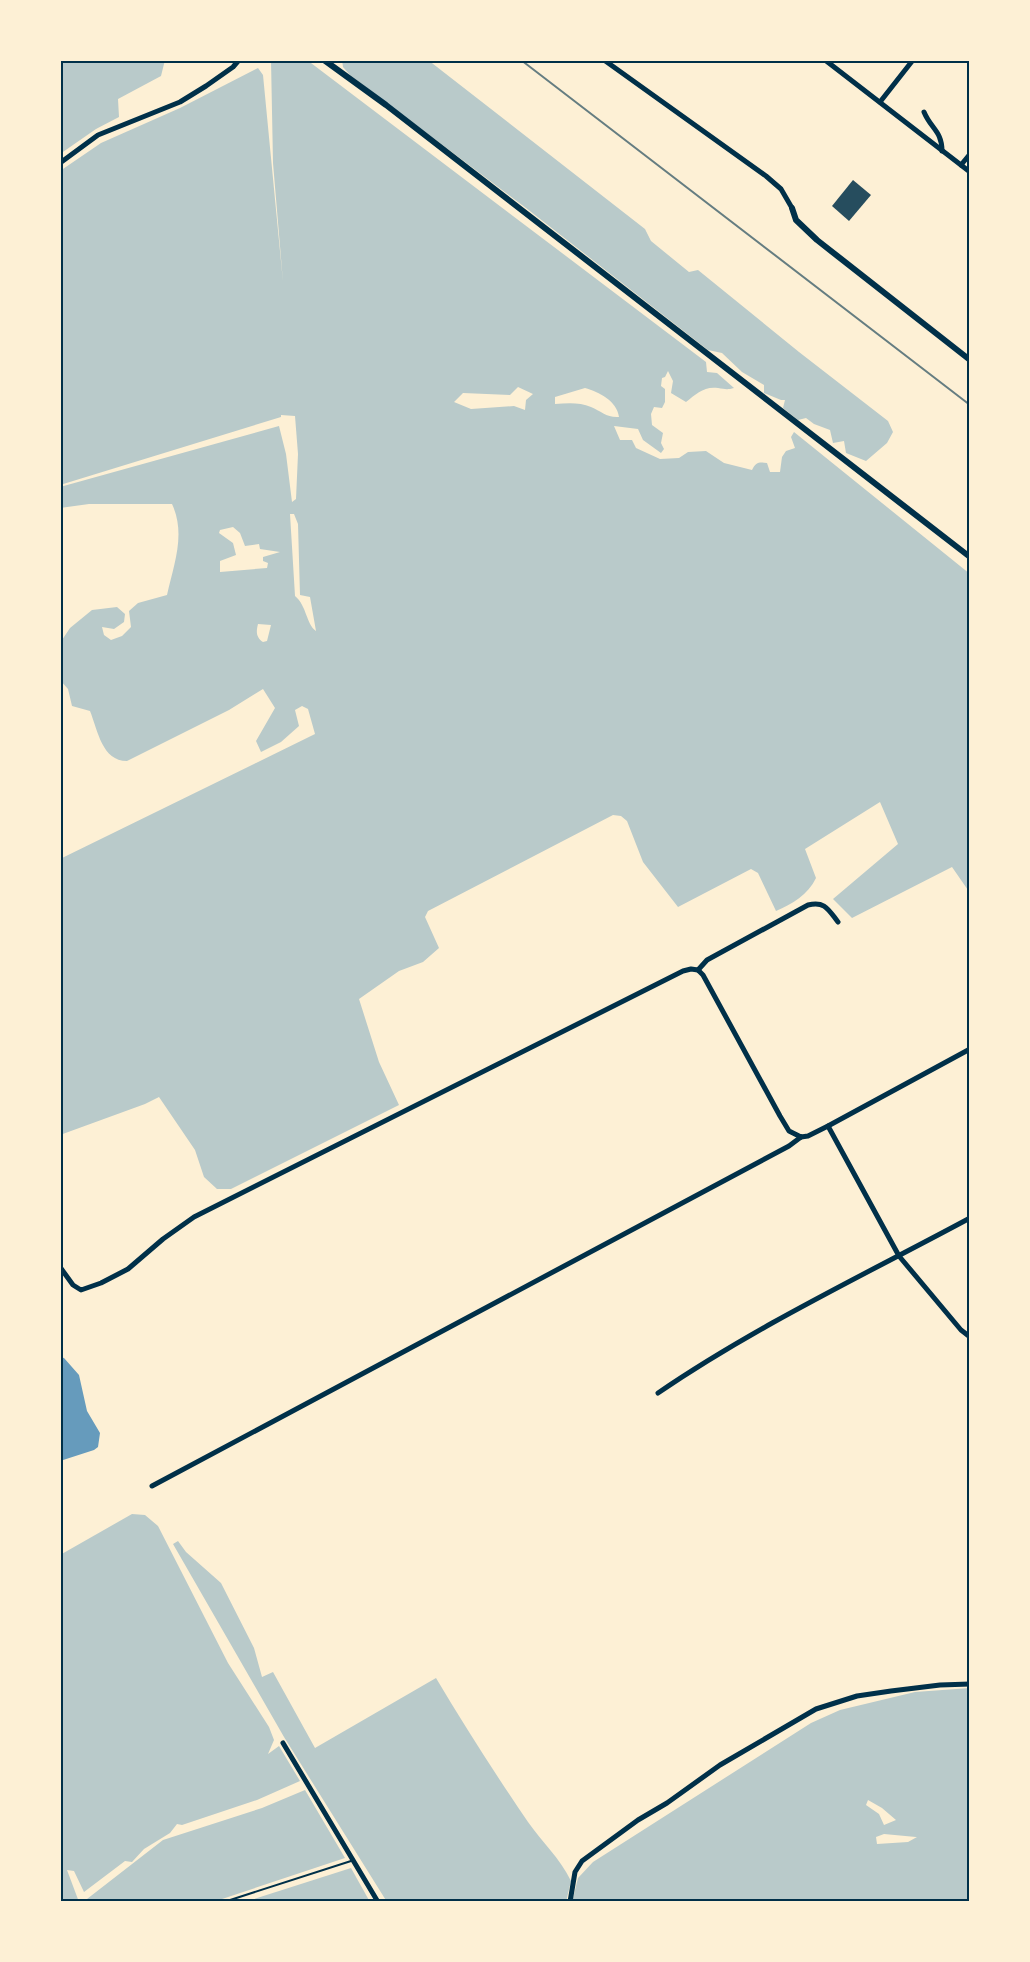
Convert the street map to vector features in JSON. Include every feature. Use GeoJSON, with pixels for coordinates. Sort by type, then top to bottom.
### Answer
{"type":"FeatureCollection","features":[{"type":"Feature","properties":{"kind":"street"},"geometry":{"type":"LineString","coordinates":[[60,163],[98,135],[180,102],[233,67],[238,60]]}},
{"type":"Feature","properties":{"kind":"street"},"geometry":{"type":"LineString","coordinates":[[324,60],[386,105],[970,557]]}},
{"type":"Feature","properties":{"kind":"street"},"geometry":{"type":"LineString","coordinates":[[604,60],[766,176],[781,189],[796,220],[817,240],[970,360]]}},
{"type":"Feature","properties":{"kind":"street"},"geometry":{"type":"LineString","coordinates":[[825,60],[970,172]]}},
{"type":"Feature","properties":{"kind":"street"},"geometry":{"type":"LineString","coordinates":[[880,102],[913,60]]}},
{"type":"Feature","properties":{"kind":"street"},"geometry":{"type":"LineString","coordinates":[[924,112],[928,121],[942,138],[942,151]]}},
{"type":"Feature","properties":{"kind":"street"},"geometry":{"type":"LineString","coordinates":[[961,165],[970,154]]}},
{"type":"Feature","properties":{"kind":"street"},"geometry":{"type":"LineString","coordinates":[[698,970],[707,960],[808,906],[817,903],[825,905],[838,922]]}},
{"type":"Feature","properties":{"kind":"street"},"geometry":{"type":"LineString","coordinates":[[60,1267],[73,1285],[81,1290],[101,1283],[128,1269],[163,1239],[194,1217],[683,971],[698,970],[703,975],[789,1131],[801,1137],[828,1126],[970,1049]]}},
{"type":"Feature","properties":{"kind":"street"},"geometry":{"type":"LineString","coordinates":[[828,1126],[899,1256],[961,1330],[970,1337]]}},
{"type":"Feature","properties":{"kind":"street"},"geometry":{"type":"LineString","coordinates":[[152,1486],[794,1144],[801,1137]]}},
{"type":"Feature","properties":{"kind":"street"},"geometry":{"type":"LineString","coordinates":[[658,1393],[738,1343],[970,1218]]}},
{"type":"Feature","properties":{"kind":"street"},"geometry":{"type":"LineString","coordinates":[[570,1902],[574,1872],[582,1861],[638,1820],[720,1766],[816,1709],[857,1696],[891,1690],[970,1684]]}},
{"type":"Feature","properties":{"kind":"street"},"geometry":{"type":"LineString","coordinates":[[283,1743],[378,1902]]}},
{"type":"Feature","properties":{"kind":"lane"},"geometry":{"type":"LineString","coordinates":[[224,1902],[354,1860]]}},
{"type":"Feature","properties":{"kind":"shaded area"},"geometry":{"type":"Polygon","coordinates":[[[60,60],[165,60],[161,76],[118,99],[119,117],[96,129],[60,154],[60,60]]]}},
{"type":"Feature","properties":{"kind":"shaded area"},"geometry":{"type":"Polygon","coordinates":[[[271,60],[307,60],[706,362],[707,372],[717,373],[734,388],[708,388],[686,402],[671,393],[673,381],[668,371],[662,378],[661,386],[665,389],[665,402],[662,408],[654,407],[651,414],[652,425],[663,433],[661,443],[664,449],[661,453],[643,440],[638,429],[614,426],[620,440],[632,440],[636,448],[660,459],[679,458],[688,452],[706,451],[724,463],[752,470],[758,463],[767,463],[770,472],[780,472],[782,457],[786,451],[795,448],[791,437],[794,432],[970,574],[970,893],[952,867],[852,918],[833,899],[898,844],[880,802],[805,849],[816,878],[804,894],[788,905],[776,911],[758,873],[751,869],[678,907],[643,862],[627,821],[621,816],[613,815],[428,911],[425,917],[439,948],[423,962],[399,971],[359,999],[379,1062],[399,1105],[231,1189],[217,1189],[204,1177],[195,1150],[159,1097],[60,1135],[60,859],[315,734],[308,709],[302,706],[295,710],[299,726],[281,742],[261,752],[256,741],[275,708],[263,689],[229,710],[127,761],[112,756],[102,744],[90,711],[72,706],[68,689],[60,680],[60,643],[70,628],[92,610],[117,607],[125,614],[124,622],[114,629],[102,627],[104,635],[111,640],[122,636],[131,627],[129,611],[138,603],[167,595],[177,549],[176,515],[172,504],[89,504],[60,508],[60,487],[279,426],[286,454],[292,502],[296,499],[298,454],[295,416],[281,415],[281,417],[60,485],[60,171],[101,143],[180,108],[258,68],[263,75],[283,282],[273,163],[271,60]],[[518,387],[510,395],[463,393],[454,402],[471,409],[514,406],[525,410],[526,400],[533,394],[518,387]],[[585,388],[555,397],[555,404],[582,404],[619,417],[618,411],[611,402],[585,388]],[[290,514],[295,596],[310,624],[316,631],[310,597],[300,595],[298,524],[294,514],[290,514]],[[233,527],[220,530],[219,533],[233,543],[236,555],[220,561],[220,572],[267,568],[268,563],[263,561],[263,557],[280,552],[260,549],[259,544],[245,546],[240,533],[233,527]],[[258,624],[259,638],[263,642],[267,641],[271,625],[258,624]]]}},
{"type":"Feature","properties":{"kind":"shaded area"},"geometry":{"type":"Polygon","coordinates":[[[342,60],[428,60],[645,229],[651,241],[689,272],[698,270],[888,421],[893,432],[887,443],[866,461],[846,453],[844,441],[833,443],[830,430],[806,418],[798,420],[783,408],[785,400],[764,393],[764,385],[742,372],[722,353],[708,350],[350,75],[343,67],[342,60]]]}},
{"type":"Feature","properties":{"kind":"shaded area"},"geometry":{"type":"Polygon","coordinates":[[[132,1514],[145,1515],[158,1526],[228,1663],[269,1727],[274,1740],[268,1754],[279,1746],[300,1781],[257,1800],[182,1825],[177,1824],[170,1833],[144,1849],[132,1862],[125,1861],[84,1892],[74,1871],[67,1870],[79,1902],[60,1902],[60,1555],[132,1514]]]}},
{"type":"Feature","properties":{"kind":"shaded area"},"geometry":{"type":"Polygon","coordinates":[[[178,1541],[186,1552],[221,1583],[254,1648],[262,1677],[273,1672],[315,1748],[436,1678],[516,1804],[567,1873],[571,1881],[566,1902],[387,1902],[284,1737],[173,1544],[178,1541]]]}},
{"type":"Feature","properties":{"kind":"shaded area"},"geometry":{"type":"Polygon","coordinates":[[[970,1688],[970,1902],[572,1902],[578,1878],[593,1862],[811,1723],[840,1710],[915,1692],[970,1688]],[[868,1800],[866,1805],[879,1814],[884,1825],[896,1820],[882,1808],[868,1800]],[[884,1834],[876,1837],[877,1844],[908,1842],[917,1837],[916,1837],[884,1834]]]}},
{"type":"Feature","properties":{"kind":"shaded area"},"geometry":{"type":"Polygon","coordinates":[[[305,1790],[345,1858],[213,1902],[88,1902],[87,1899],[163,1840],[262,1808],[305,1790]]]}},
{"type":"Feature","properties":{"kind":"shaded area"},"geometry":{"type":"Polygon","coordinates":[[[351,1868],[370,1902],[245,1902],[351,1868]]]}},
{"type":"Feature","properties":{"kind":"water"},"geometry":{"type":"Polygon","coordinates":[[[60,1357],[64,1358],[79,1375],[87,1411],[100,1433],[98,1447],[94,1450],[60,1461],[60,1357]]]}},
{"type":"Feature","properties":{"kind":"building"},"geometry":{"type":"Polygon","coordinates":[[[853,180],[871,195],[849,221],[832,206],[853,180]]]}},
{"type":"Feature","properties":{"kind":"railway"},"geometry":{"type":"LineString","coordinates":[[521,60],[970,405]]}}]}
